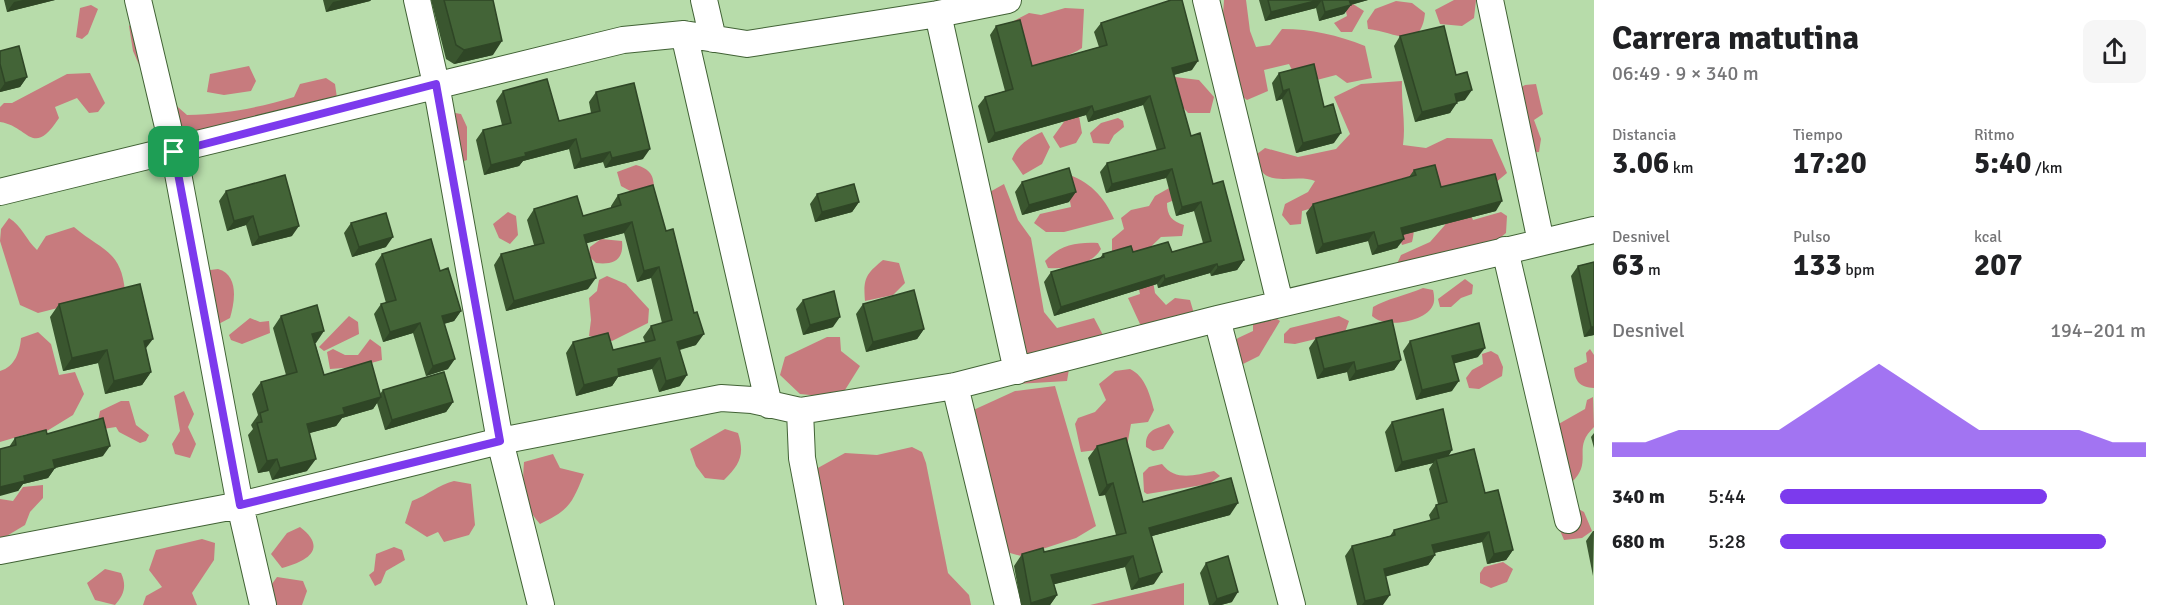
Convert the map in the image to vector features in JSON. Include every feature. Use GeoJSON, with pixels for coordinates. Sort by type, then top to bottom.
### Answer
{"type":"FeatureCollection","features":[{"type":"Feature","properties":{"kind":"street"},"geometry":{"type":"LineString","coordinates":[[138,0],[174,152],[240,505],[263,605]]}},
{"type":"Feature","properties":{"kind":"street"},"geometry":{"type":"LineString","coordinates":[[417,0],[436,84],[500,441],[542,605]]}},
{"type":"Feature","properties":{"kind":"street"},"geometry":{"type":"LineString","coordinates":[[704,0],[713,39]]}},
{"type":"Feature","properties":{"kind":"street"},"geometry":{"type":"LineString","coordinates":[[0,192],[174,152],[436,84],[623,40],[684,34],[747,44],[938,14],[1008,0]]}},
{"type":"Feature","properties":{"kind":"street"},"geometry":{"type":"LineString","coordinates":[[1206,0],[1280,303]]}},
{"type":"Feature","properties":{"kind":"street"},"geometry":{"type":"LineString","coordinates":[[1490,0],[1541,242]]}},
{"type":"Feature","properties":{"kind":"street"},"geometry":{"type":"LineString","coordinates":[[938,14],[1017,370]]}},
{"type":"Feature","properties":{"kind":"street"},"geometry":{"type":"LineString","coordinates":[[684,34],[769,405]]}},
{"type":"Feature","properties":{"kind":"street"},"geometry":{"type":"LineString","coordinates":[[0,551],[240,505],[500,441],[721,398],[752,400],[800,411],[955,386],[1280,303],[1594,230]]}},
{"type":"Feature","properties":{"kind":"street"},"geometry":{"type":"LineString","coordinates":[[1505,250],[1568,520]]}},
{"type":"Feature","properties":{"kind":"street"},"geometry":{"type":"LineString","coordinates":[[1217,319],[1292,605]]}},
{"type":"Feature","properties":{"kind":"street"},"geometry":{"type":"LineString","coordinates":[[955,386],[1008,605]]}},
{"type":"Feature","properties":{"kind":"street"},"geometry":{"type":"LineString","coordinates":[[800,411],[802,458],[830,605]]}},
{"type":"Feature","properties":{"kind":"shaded area"},"geometry":{"type":"Polygon","coordinates":[[[1224,0],[1246,0],[1250,31],[1256,47],[1270,45],[1282,29],[1314,31],[1334,36],[1365,46],[1372,78],[1347,83],[1336,75],[1313,81],[1292,70],[1289,64],[1264,70],[1268,91],[1247,100],[1234,90],[1222,29],[1224,0]]]}},
{"type":"Feature","properties":{"kind":"shaded area"},"geometry":{"type":"Polygon","coordinates":[[[1454,0],[1476,0],[1474,18],[1462,26],[1440,24],[1435,10],[1454,0]]]}},
{"type":"Feature","properties":{"kind":"shaded area"},"geometry":{"type":"Polygon","coordinates":[[[1396,1],[1412,3],[1425,13],[1418,33],[1404,37],[1368,29],[1367,21],[1375,9],[1396,1]]]}},
{"type":"Feature","properties":{"kind":"shaded area"},"geometry":{"type":"Polygon","coordinates":[[[1353,4],[1364,11],[1352,32],[1341,32],[1334,23],[1347,16],[1345,7],[1353,4]]]}},
{"type":"Feature","properties":{"kind":"shaded area"},"geometry":{"type":"Polygon","coordinates":[[[91,5],[98,9],[88,34],[82,39],[76,37],[80,8],[91,5]]]}},
{"type":"Feature","properties":{"kind":"shaded area"},"geometry":{"type":"Polygon","coordinates":[[[1065,8],[1084,9],[1082,48],[1043,67],[1031,65],[1010,23],[1029,13],[1041,15],[1065,8]]]}},
{"type":"Feature","properties":{"kind":"shaded area"},"geometry":{"type":"Polygon","coordinates":[[[135,20],[163,94],[187,115],[228,112],[281,101],[294,97],[300,84],[326,78],[335,84],[338,105],[171,137],[159,124],[147,98],[144,76],[133,51],[129,26],[135,20]]]}},
{"type":"Feature","properties":{"kind":"shaded area"},"geometry":{"type":"Polygon","coordinates":[[[249,66],[256,81],[251,91],[224,95],[207,92],[210,74],[249,66]]]}},
{"type":"Feature","properties":{"kind":"shaded area"},"geometry":{"type":"Polygon","coordinates":[[[90,73],[105,103],[98,112],[89,113],[77,98],[55,107],[59,118],[50,130],[36,138],[0,122],[0,107],[4,103],[12,103],[67,74],[90,73]]]}},
{"type":"Feature","properties":{"kind":"shaded area"},"geometry":{"type":"Polygon","coordinates":[[[1175,77],[1199,80],[1214,97],[1210,113],[1188,113],[1162,84],[1175,77]]]}},
{"type":"Feature","properties":{"kind":"shaded area"},"geometry":{"type":"Polygon","coordinates":[[[1402,81],[1403,145],[1426,148],[1447,138],[1492,139],[1507,173],[1495,183],[1460,189],[1473,220],[1501,212],[1507,216],[1506,233],[1491,245],[1396,266],[1401,255],[1430,242],[1445,225],[1432,171],[1400,179],[1414,226],[1412,242],[1402,245],[1393,217],[1341,200],[1302,211],[1301,224],[1290,225],[1282,215],[1285,204],[1308,192],[1315,181],[1270,177],[1259,166],[1257,154],[1265,148],[1298,157],[1336,149],[1350,134],[1334,97],[1361,84],[1402,81]]]}},
{"type":"Feature","properties":{"kind":"shaded area"},"geometry":{"type":"Polygon","coordinates":[[[1536,84],[1543,114],[1534,120],[1541,139],[1539,152],[1523,153],[1507,138],[1500,100],[1525,85],[1536,84]]]}},
{"type":"Feature","properties":{"kind":"shaded area"},"geometry":{"type":"Polygon","coordinates":[[[449,112],[461,114],[467,127],[467,160],[456,164],[449,112]]]}},
{"type":"Feature","properties":{"kind":"shaded area"},"geometry":{"type":"Polygon","coordinates":[[[1079,116],[1082,133],[1076,143],[1060,148],[1053,137],[1066,119],[1079,116]]]}},
{"type":"Feature","properties":{"kind":"shaded area"},"geometry":{"type":"Polygon","coordinates":[[[1118,118],[1123,121],[1124,127],[1114,135],[1109,144],[1093,143],[1090,133],[1101,123],[1118,118]]]}},
{"type":"Feature","properties":{"kind":"shaded area"},"geometry":{"type":"Polygon","coordinates":[[[1042,132],[1050,147],[1042,164],[1023,175],[1012,159],[1024,142],[1042,132]]]}},
{"type":"Feature","properties":{"kind":"shaded area"},"geometry":{"type":"Polygon","coordinates":[[[636,165],[645,168],[650,173],[654,189],[632,192],[621,186],[617,172],[636,165]]]}},
{"type":"Feature","properties":{"kind":"shaded area"},"geometry":{"type":"Polygon","coordinates":[[[1065,174],[1081,180],[1095,190],[1114,219],[1064,232],[1046,232],[1034,223],[1040,214],[1071,207],[1065,174]]]}},
{"type":"Feature","properties":{"kind":"shaded area"},"geometry":{"type":"Polygon","coordinates":[[[1004,184],[1018,220],[1031,238],[1044,312],[1057,328],[1094,318],[1104,337],[1071,357],[1067,381],[1015,384],[1006,356],[979,198],[1004,184]]]}},
{"type":"Feature","properties":{"kind":"shaded area"},"geometry":{"type":"Polygon","coordinates":[[[1171,187],[1184,196],[1167,203],[1171,217],[1184,225],[1182,236],[1161,237],[1138,259],[1112,252],[1112,239],[1124,229],[1121,218],[1131,210],[1149,206],[1155,196],[1171,187]]]}},
{"type":"Feature","properties":{"kind":"shaded area"},"geometry":{"type":"Polygon","coordinates":[[[508,212],[516,216],[518,235],[510,244],[499,238],[493,224],[508,212]]]}},
{"type":"Feature","properties":{"kind":"shaded area"},"geometry":{"type":"Polygon","coordinates":[[[9,218],[37,250],[46,236],[74,227],[114,259],[123,277],[125,291],[38,313],[20,305],[0,241],[1,229],[9,218]]]}},
{"type":"Feature","properties":{"kind":"shaded area"},"geometry":{"type":"Polygon","coordinates":[[[601,239],[622,241],[621,253],[617,260],[596,263],[589,256],[590,247],[601,239]]]}},
{"type":"Feature","properties":{"kind":"shaded area"},"geometry":{"type":"Polygon","coordinates":[[[1083,243],[1098,243],[1101,249],[1097,255],[1085,263],[1063,268],[1048,268],[1045,261],[1063,248],[1083,243]]]}},
{"type":"Feature","properties":{"kind":"shaded area"},"geometry":{"type":"Polygon","coordinates":[[[883,260],[899,263],[905,283],[893,295],[865,301],[867,277],[883,260]]]}},
{"type":"Feature","properties":{"kind":"shaded area"},"geometry":{"type":"Polygon","coordinates":[[[218,269],[229,277],[234,289],[234,297],[230,318],[211,328],[195,289],[210,270],[218,269]]]}},
{"type":"Feature","properties":{"kind":"shaded area"},"geometry":{"type":"Polygon","coordinates":[[[1152,275],[1155,293],[1166,305],[1175,298],[1190,300],[1195,317],[1154,326],[1140,324],[1128,298],[1140,294],[1136,276],[1152,275]]]}},
{"type":"Feature","properties":{"kind":"shaded area"},"geometry":{"type":"Polygon","coordinates":[[[607,276],[626,284],[649,309],[648,323],[612,341],[589,336],[591,320],[589,298],[597,291],[599,280],[607,276]]]}},
{"type":"Feature","properties":{"kind":"shaded area"},"geometry":{"type":"Polygon","coordinates":[[[1465,279],[1473,285],[1472,294],[1461,298],[1451,307],[1440,307],[1438,299],[1465,279]]]}},
{"type":"Feature","properties":{"kind":"shaded area"},"geometry":{"type":"Polygon","coordinates":[[[1423,288],[1433,290],[1434,300],[1429,311],[1422,316],[1395,323],[1378,320],[1372,316],[1373,307],[1423,288]]]}},
{"type":"Feature","properties":{"kind":"shaded area"},"geometry":{"type":"Polygon","coordinates":[[[349,316],[358,322],[359,334],[324,351],[319,347],[349,316]]]}},
{"type":"Feature","properties":{"kind":"shaded area"},"geometry":{"type":"Polygon","coordinates":[[[1339,316],[1349,321],[1345,332],[1295,344],[1284,343],[1284,334],[1290,328],[1339,316]]]}},
{"type":"Feature","properties":{"kind":"shaded area"},"geometry":{"type":"Polygon","coordinates":[[[1274,317],[1280,321],[1259,356],[1243,364],[1232,358],[1228,347],[1238,338],[1253,331],[1253,322],[1274,317]]]}},
{"type":"Feature","properties":{"kind":"shaded area"},"geometry":{"type":"Polygon","coordinates":[[[250,318],[260,322],[269,321],[270,333],[242,344],[231,340],[229,335],[250,318]]]}},
{"type":"Feature","properties":{"kind":"shaded area"},"geometry":{"type":"Polygon","coordinates":[[[38,332],[51,344],[59,375],[75,372],[84,394],[73,415],[42,434],[27,434],[0,442],[0,371],[16,358],[21,338],[38,332]]]}},
{"type":"Feature","properties":{"kind":"shaded area"},"geometry":{"type":"Polygon","coordinates":[[[827,337],[840,337],[841,351],[860,366],[840,398],[800,394],[780,375],[785,357],[827,337]]]}},
{"type":"Feature","properties":{"kind":"shaded area"},"geometry":{"type":"Polygon","coordinates":[[[370,339],[381,347],[382,360],[357,367],[330,369],[327,352],[333,349],[345,355],[358,355],[370,339]]]}},
{"type":"Feature","properties":{"kind":"shaded area"},"geometry":{"type":"Polygon","coordinates":[[[1590,349],[1594,355],[1594,388],[1579,383],[1574,368],[1587,362],[1586,353],[1590,349]]]}},
{"type":"Feature","properties":{"kind":"shaded area"},"geometry":{"type":"Polygon","coordinates":[[[1491,351],[1498,355],[1503,367],[1502,376],[1479,389],[1469,388],[1466,378],[1472,370],[1483,364],[1482,354],[1491,351]]]}},
{"type":"Feature","properties":{"kind":"shaded area"},"geometry":{"type":"Polygon","coordinates":[[[1130,369],[1140,376],[1151,398],[1154,410],[1148,422],[1131,424],[1127,446],[1081,452],[1075,424],[1078,418],[1095,412],[1106,400],[1099,384],[1115,371],[1130,369]]]}},
{"type":"Feature","properties":{"kind":"shaded area"},"geometry":{"type":"Polygon","coordinates":[[[1055,386],[1096,526],[1076,538],[1021,556],[1003,551],[969,412],[1015,391],[1055,386]]]}},
{"type":"Feature","properties":{"kind":"shaded area"},"geometry":{"type":"Polygon","coordinates":[[[184,391],[194,414],[188,427],[196,444],[190,458],[175,454],[172,444],[180,431],[174,396],[184,391]]]}},
{"type":"Feature","properties":{"kind":"shaded area"},"geometry":{"type":"Polygon","coordinates":[[[1593,397],[1594,427],[1584,442],[1583,461],[1572,482],[1548,430],[1585,409],[1587,400],[1593,397]]]}},
{"type":"Feature","properties":{"kind":"shaded area"},"geometry":{"type":"Polygon","coordinates":[[[121,401],[129,401],[136,425],[149,435],[146,441],[140,443],[119,432],[116,427],[103,429],[98,421],[100,411],[121,401]]]}},
{"type":"Feature","properties":{"kind":"shaded area"},"geometry":{"type":"Polygon","coordinates":[[[1169,424],[1174,432],[1163,449],[1153,451],[1146,447],[1149,434],[1169,424]]]}},
{"type":"Feature","properties":{"kind":"shaded area"},"geometry":{"type":"Polygon","coordinates":[[[725,429],[738,433],[741,447],[740,459],[724,480],[705,478],[696,466],[690,449],[725,429]]]}},
{"type":"Feature","properties":{"kind":"shaded area"},"geometry":{"type":"Polygon","coordinates":[[[912,447],[922,452],[926,463],[948,573],[969,595],[971,605],[833,605],[816,469],[845,453],[877,455],[912,447]]]}},
{"type":"Feature","properties":{"kind":"shaded area"},"geometry":{"type":"Polygon","coordinates":[[[553,454],[560,468],[584,474],[564,510],[540,524],[530,510],[525,496],[524,462],[553,454]]]}},
{"type":"Feature","properties":{"kind":"shaded area"},"geometry":{"type":"Polygon","coordinates":[[[1162,464],[1167,470],[1180,475],[1214,471],[1220,476],[1209,484],[1147,494],[1144,492],[1143,473],[1149,467],[1162,464]]]}},
{"type":"Feature","properties":{"kind":"shaded area"},"geometry":{"type":"Polygon","coordinates":[[[454,481],[471,484],[475,525],[469,535],[444,542],[438,532],[427,537],[405,523],[412,501],[454,481]]]}},
{"type":"Feature","properties":{"kind":"shaded area"},"geometry":{"type":"Polygon","coordinates":[[[43,485],[43,498],[30,512],[25,525],[0,540],[0,499],[13,501],[23,487],[43,485]]]}},
{"type":"Feature","properties":{"kind":"shaded area"},"geometry":{"type":"Polygon","coordinates":[[[1575,507],[1584,512],[1592,531],[1582,538],[1564,540],[1559,528],[1575,507]]]}},
{"type":"Feature","properties":{"kind":"shaded area"},"geometry":{"type":"Polygon","coordinates":[[[300,527],[313,542],[311,553],[299,562],[282,568],[271,554],[287,533],[300,527]]]}},
{"type":"Feature","properties":{"kind":"shaded area"},"geometry":{"type":"Polygon","coordinates":[[[202,539],[215,543],[214,560],[192,593],[197,605],[143,605],[146,596],[162,587],[149,570],[156,550],[202,539]]]}},
{"type":"Feature","properties":{"kind":"shaded area"},"geometry":{"type":"Polygon","coordinates":[[[394,547],[402,550],[405,560],[386,571],[381,583],[375,586],[369,575],[374,571],[376,554],[394,547]]]}},
{"type":"Feature","properties":{"kind":"shaded area"},"geometry":{"type":"Polygon","coordinates":[[[1503,562],[1513,569],[1507,582],[1491,588],[1480,583],[1480,573],[1484,567],[1503,562]]]}},
{"type":"Feature","properties":{"kind":"shaded area"},"geometry":{"type":"Polygon","coordinates":[[[105,569],[121,573],[123,578],[124,590],[115,605],[95,600],[87,583],[105,569]]]}},
{"type":"Feature","properties":{"kind":"shaded area"},"geometry":{"type":"Polygon","coordinates":[[[277,577],[303,581],[307,591],[302,605],[271,605],[269,588],[277,577]]]}},
{"type":"Feature","properties":{"kind":"shaded area"},"geometry":{"type":"Polygon","coordinates":[[[1184,583],[1184,605],[1090,605],[1184,583]]]}},
{"type":"Feature","properties":{"kind":"building"},"geometry":{"type":"Polygon","coordinates":[[[444,0],[493,0],[502,41],[464,50],[456,45],[444,0]]]}},
{"type":"Feature","properties":{"kind":"building"},"geometry":{"type":"Polygon","coordinates":[[[1171,0],[1182,0],[1198,61],[1172,68],[1191,136],[1200,133],[1213,184],[1223,181],[1244,260],[1218,267],[1217,264],[1165,279],[1164,275],[1061,307],[1051,272],[1104,257],[1103,254],[1131,246],[1133,252],[1168,242],[1172,252],[1211,241],[1201,202],[1182,207],[1172,169],[1112,184],[1107,163],[1165,148],[1150,96],[1094,112],[1092,106],[995,133],[985,97],[1013,89],[996,26],[1020,20],[1032,66],[1107,45],[1101,23],[1171,0]]]}},
{"type":"Feature","properties":{"kind":"building"},"geometry":{"type":"Polygon","coordinates":[[[1268,0],[1319,0],[1271,12],[1268,0]]]}},
{"type":"Feature","properties":{"kind":"building"},"geometry":{"type":"Polygon","coordinates":[[[1322,0],[1349,0],[1351,5],[1325,12],[1322,0]]]}},
{"type":"Feature","properties":{"kind":"building"},"geometry":{"type":"Polygon","coordinates":[[[1444,26],[1456,75],[1467,72],[1472,90],[1455,94],[1457,103],[1422,112],[1400,36],[1444,26]]]}},
{"type":"Feature","properties":{"kind":"building"},"geometry":{"type":"Polygon","coordinates":[[[19,46],[27,77],[5,83],[0,64],[0,51],[19,46]]]}},
{"type":"Feature","properties":{"kind":"building"},"geometry":{"type":"Polygon","coordinates":[[[1314,64],[1324,107],[1333,104],[1341,133],[1303,143],[1289,89],[1283,91],[1279,73],[1314,64]]]}},
{"type":"Feature","properties":{"kind":"building"},"geometry":{"type":"Polygon","coordinates":[[[547,79],[559,121],[600,111],[596,92],[634,83],[650,149],[612,158],[610,152],[581,159],[576,139],[491,165],[483,130],[511,123],[503,91],[547,79]]]}},
{"type":"Feature","properties":{"kind":"building"},"geometry":{"type":"Polygon","coordinates":[[[1435,165],[1441,187],[1495,174],[1502,201],[1401,228],[1404,239],[1378,246],[1374,232],[1323,244],[1313,204],[1416,175],[1414,170],[1435,165]]]}},
{"type":"Feature","properties":{"kind":"building"},"geometry":{"type":"Polygon","coordinates":[[[1069,168],[1076,192],[1029,205],[1022,182],[1069,168]]]}},
{"type":"Feature","properties":{"kind":"building"},"geometry":{"type":"Polygon","coordinates":[[[285,175],[299,226],[259,237],[253,216],[234,221],[226,191],[285,175]]]}},
{"type":"Feature","properties":{"kind":"building"},"geometry":{"type":"Polygon","coordinates":[[[854,184],[859,202],[822,212],[817,194],[854,184]]]}},
{"type":"Feature","properties":{"kind":"building"},"geometry":{"type":"Polygon","coordinates":[[[653,185],[666,231],[673,229],[694,313],[697,312],[704,334],[677,342],[687,375],[666,381],[660,358],[618,369],[619,376],[584,385],[573,342],[608,333],[613,350],[655,340],[651,326],[672,320],[659,267],[644,271],[632,222],[584,235],[596,278],[514,301],[501,254],[544,243],[534,209],[577,196],[583,216],[621,205],[618,195],[653,185]]]}},
{"type":"Feature","properties":{"kind":"building"},"geometry":{"type":"Polygon","coordinates":[[[386,213],[393,237],[359,247],[351,223],[386,213]]]}},
{"type":"Feature","properties":{"kind":"building"},"geometry":{"type":"Polygon","coordinates":[[[431,239],[440,271],[448,268],[461,311],[442,316],[455,359],[433,366],[420,323],[390,332],[381,304],[396,300],[382,254],[431,239]]]}},
{"type":"Feature","properties":{"kind":"building"},"geometry":{"type":"Polygon","coordinates":[[[1594,262],[1594,327],[1591,327],[1578,266],[1594,262]]]}},
{"type":"Feature","properties":{"kind":"building"},"geometry":{"type":"Polygon","coordinates":[[[140,284],[153,339],[144,341],[151,372],[114,381],[107,350],[72,358],[59,304],[140,284]]]}},
{"type":"Feature","properties":{"kind":"building"},"geometry":{"type":"Polygon","coordinates":[[[914,290],[924,329],[873,342],[863,304],[914,290]]]}},
{"type":"Feature","properties":{"kind":"building"},"geometry":{"type":"Polygon","coordinates":[[[834,291],[840,317],[810,325],[803,300],[834,291]]]}},
{"type":"Feature","properties":{"kind":"building"},"geometry":{"type":"Polygon","coordinates":[[[317,305],[324,331],[312,334],[324,375],[371,361],[381,397],[343,408],[345,414],[307,424],[316,459],[280,468],[277,459],[267,461],[257,423],[262,422],[260,413],[268,410],[261,382],[297,372],[281,316],[317,305]]]}},
{"type":"Feature","properties":{"kind":"building"},"geometry":{"type":"Polygon","coordinates":[[[1392,320],[1401,360],[1356,371],[1354,362],[1324,369],[1316,338],[1392,320]]]}},
{"type":"Feature","properties":{"kind":"building"},"geometry":{"type":"Polygon","coordinates":[[[1479,323],[1485,348],[1452,356],[1459,381],[1422,390],[1410,341],[1479,323]]]}},
{"type":"Feature","properties":{"kind":"building"},"geometry":{"type":"Polygon","coordinates":[[[444,372],[453,402],[392,420],[383,390],[444,372]]]}},
{"type":"Feature","properties":{"kind":"building"},"geometry":{"type":"Polygon","coordinates":[[[1443,409],[1452,450],[1402,462],[1392,422],[1443,409]]]}},
{"type":"Feature","properties":{"kind":"building"},"geometry":{"type":"Polygon","coordinates":[[[103,418],[110,446],[53,460],[55,468],[24,476],[25,481],[0,487],[0,449],[16,445],[15,438],[46,430],[47,434],[103,418]]]}},
{"type":"Feature","properties":{"kind":"building"},"geometry":{"type":"Polygon","coordinates":[[[1126,438],[1143,502],[1231,478],[1238,503],[1149,528],[1162,572],[1139,579],[1133,556],[1051,575],[1057,595],[1031,603],[1022,554],[1043,548],[1044,552],[1126,533],[1113,483],[1107,485],[1097,446],[1126,438]]]}},
{"type":"Feature","properties":{"kind":"building"},"geometry":{"type":"Polygon","coordinates":[[[1474,449],[1485,493],[1498,490],[1513,550],[1494,554],[1489,532],[1432,545],[1435,555],[1384,569],[1390,595],[1365,601],[1352,546],[1395,535],[1394,530],[1439,518],[1436,505],[1447,502],[1436,459],[1474,449]]]}},
{"type":"Feature","properties":{"kind":"building"},"geometry":{"type":"Polygon","coordinates":[[[1228,556],[1238,592],[1217,599],[1206,563],[1228,556]]]}},
{"type":"Feature","properties":{"kind":"route"},"geometry":{"type":"LineString","coordinates":[[436,84],[500,441],[240,505],[174,152],[436,84]]}}]}
